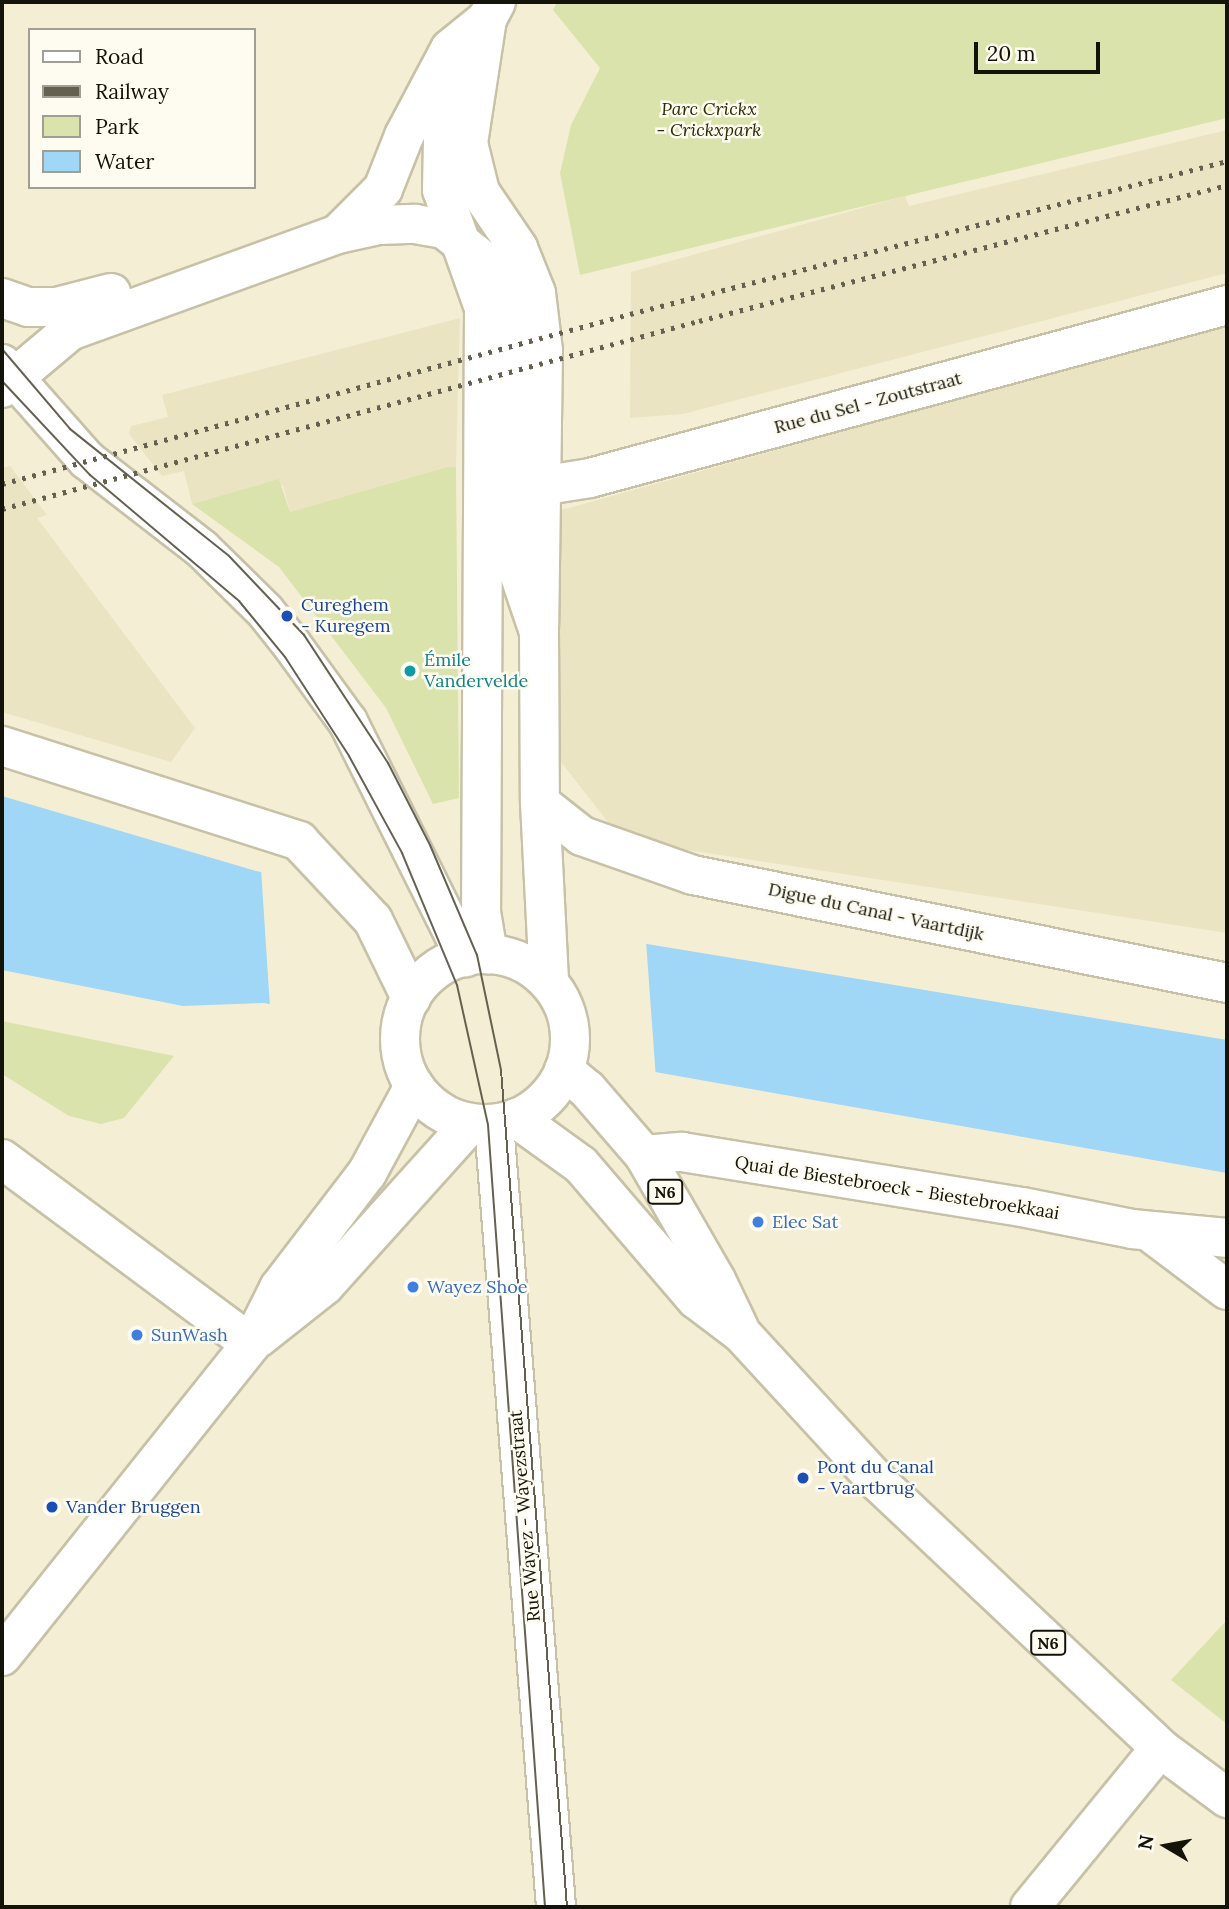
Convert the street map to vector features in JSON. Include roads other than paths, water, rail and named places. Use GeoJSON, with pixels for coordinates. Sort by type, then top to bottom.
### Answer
{"type":"FeatureCollection","features":[{"type":"Feature","properties":{"kind":"street"},"geometry":{"type":"LineString","coordinates":[[476,956],[481,910],[484,308],[455,234],[442,190],[443,141],[450,96],[491,10]]}},
{"type":"Feature","properties":{"kind":"street"},"geometry":{"type":"LineString","coordinates":[[338,234],[383,189],[404,136],[450,49],[491,10]]}},
{"type":"Feature","properties":{"kind":"street"},"geometry":{"type":"LineString","coordinates":[[251,1344],[325,1285],[494,1122],[537,1107],[561,1076],[569,1024],[549,983],[540,803],[539,632],[508,541],[525,479],[543,351],[536,293],[518,248],[480,192],[468,143],[491,10]]}},
{"type":"Feature","properties":{"kind":"street"},"geometry":{"type":"LineString","coordinates":[[476,956],[440,903],[348,722],[265,611],[202,550],[87,460],[5,377],[71,331],[164,295],[338,234],[379,225],[415,223],[455,234],[500,274],[510,290],[525,479]]}},
{"type":"Feature","properties":{"kind":"street"},"geometry":{"type":"LineString","coordinates":[[2,298],[28,307],[57,307],[132,288],[164,295]]}},
{"type":"Feature","properties":{"kind":"street","name":"Rue du Sel - Zoutstraat"},"geometry":{"type":"LineString","coordinates":[[525,479],[590,478],[1227,305]]}},
{"type":"Feature","properties":{"kind":"street"},"geometry":{"type":"LineString","coordinates":[[2,746],[299,841],[373,920],[411,998]]}},
{"type":"Feature","properties":{"kind":"street","name":"Digue du Canal - Vaartdijk"},"geometry":{"type":"LineString","coordinates":[[540,803],[582,836],[693,875],[1227,983]]}},
{"type":"Feature","properties":{"kind":"street"},"geometry":{"type":"LineString","coordinates":[[2,1656],[251,1344],[279,1288],[367,1173],[408,1069],[403,1019],[411,998],[425,979],[476,956],[521,963],[549,983]]}},
{"type":"Feature","properties":{"kind":"street","name":"N6"},"geometry":{"type":"LineString","coordinates":[[408,1069],[448,1116],[494,1122],[581,1165],[696,1299],[741,1333],[876,1480],[1160,1748],[1227,1798]]}},
{"type":"Feature","properties":{"kind":"street","name":"N6"},"geometry":{"type":"LineString","coordinates":[[561,1076],[587,1089],[643,1155],[716,1280],[741,1333]]}},
{"type":"Feature","properties":{"kind":"street","name":"Rue Wayez - Wayezstraat"},"geometry":{"type":"LineString","coordinates":[[494,1122],[556,1907]]}},
{"type":"Feature","properties":{"kind":"street","name":"Quai de Biestebroeck - Biestebroekkaai"},"geometry":{"type":"LineString","coordinates":[[643,1155],[682,1152],[1150,1232],[1198,1232],[1227,1238]]}},
{"type":"Feature","properties":{"kind":"street"},"geometry":{"type":"LineString","coordinates":[[2,1159],[251,1344]]}},
{"type":"Feature","properties":{"kind":"street","name":"Quai de Biestebroeck - Biestebroekkaai"},"geometry":{"type":"LineString","coordinates":[[1150,1232],[1227,1290]]}},
{"type":"Feature","properties":{"kind":"street"},"geometry":{"type":"LineString","coordinates":[[1030,1907],[1160,1748]]}},
{"type":"Feature","properties":{"kind":"water"},"geometry":{"type":"Polygon","coordinates":[[[2,796],[256,871],[647,944],[1227,1040],[1227,1173],[264,1003],[183,1006],[2,970],[2,796]]]}},
{"type":"Feature","properties":{"kind":"tram line"},"geometry":{"type":"LineString","coordinates":[[2,349],[70,429],[229,556],[304,635],[388,763],[430,845],[477,955],[501,1070],[567,1907]]}},
{"type":"Feature","properties":{"kind":"tram line"},"geometry":{"type":"LineString","coordinates":[[2,381],[90,475],[239,601],[285,657],[349,756],[402,853],[457,985],[488,1125],[545,1907]]}},
{"type":"Feature","properties":{"kind":"railway"},"geometry":{"type":"LineString","coordinates":[[2,484],[630,314],[1227,161]]}},
{"type":"Feature","properties":{"kind":"railway"},"geometry":{"type":"LineString","coordinates":[[2,509],[699,321],[1227,185]]}},
{"type":"Feature","properties":{"kind":"place","name":"Cureghem - Kuregem"},"geometry":{"type":"Point","coordinates":[287,616]}},
{"type":"Feature","properties":{"kind":"place","name":"Émile Vandervelde"},"geometry":{"type":"Point","coordinates":[410,671]}},
{"type":"Feature","properties":{"kind":"place","name":"Elec Sat"},"geometry":{"type":"Point","coordinates":[758,1222]}},
{"type":"Feature","properties":{"kind":"place","name":"Wayez Shoe"},"geometry":{"type":"Point","coordinates":[413,1287]}},
{"type":"Feature","properties":{"kind":"place","name":"SunWash"},"geometry":{"type":"Point","coordinates":[137,1335]}},
{"type":"Feature","properties":{"kind":"place","name":"Pont du Canal - Vaartbrug"},"geometry":{"type":"Point","coordinates":[803,1478]}},
{"type":"Feature","properties":{"kind":"place","name":"Vander Bruggen"},"geometry":{"type":"Point","coordinates":[52,1507]}},
{"type":"Feature","properties":{"kind":"park label","name":"Parc Crickx - Crickxpark"},"geometry":{"type":"Point","coordinates":[709,120]}}]}
